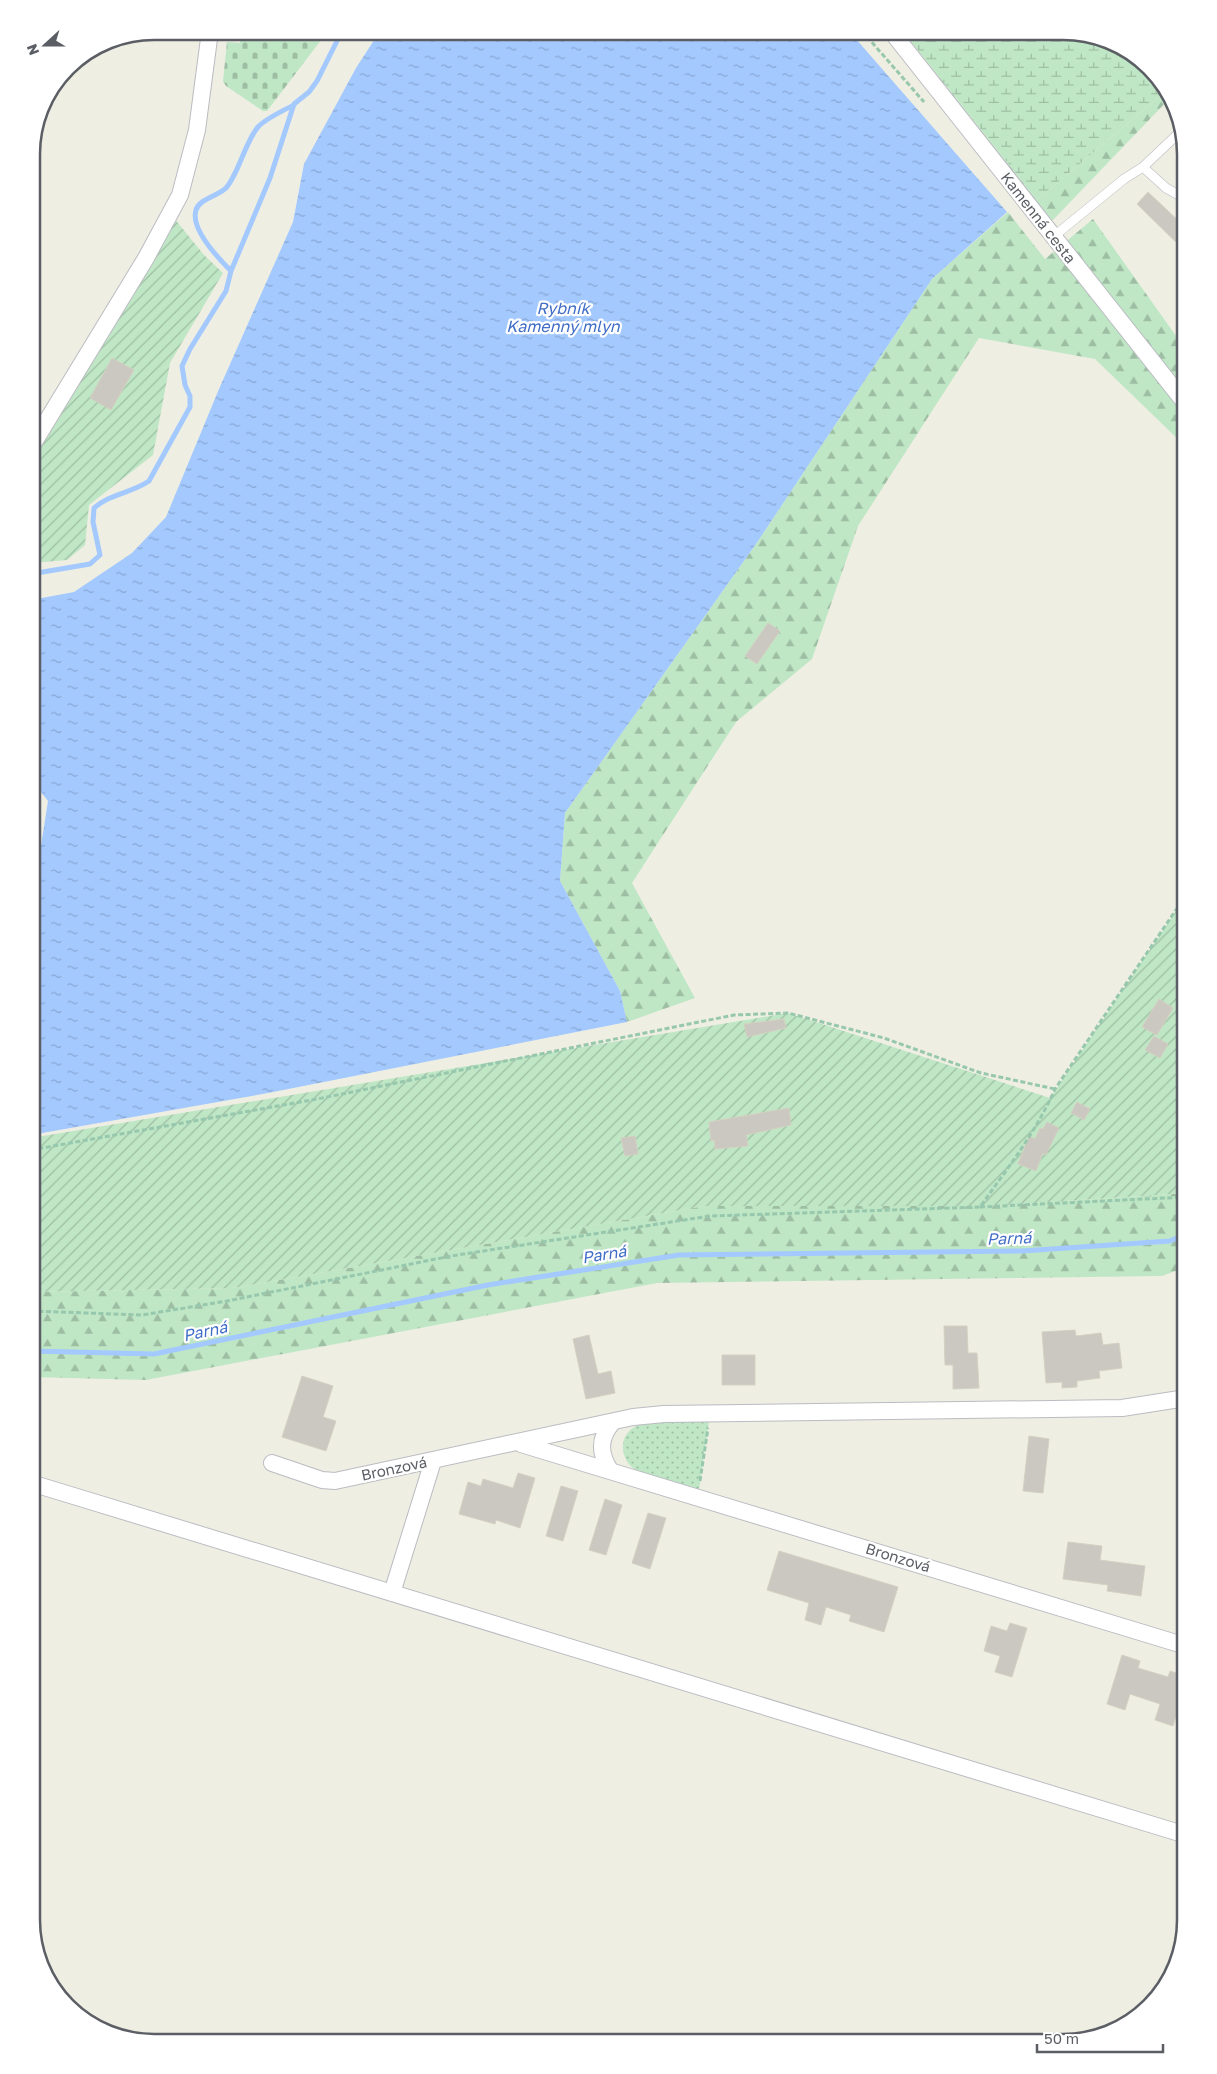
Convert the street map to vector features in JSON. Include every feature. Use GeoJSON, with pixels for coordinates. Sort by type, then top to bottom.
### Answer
{"type":"FeatureCollection","features":[{"type":"Feature","properties":{"kind":"street"},"geometry":{"type":"LineString","coordinates":[[40,434],[146,258],[180,195],[197,130],[209,40]]}},
{"type":"Feature","properties":{"kind":"street","name":"Kamenná cesta"},"geometry":{"type":"LineString","coordinates":[[897,40],[1177,393]]}},
{"type":"Feature","properties":{"kind":"street","name":"Bronzová"},"geometry":{"type":"LineString","coordinates":[[272,1464],[322,1480],[334,1481],[633,1417],[664,1414],[1122,1408],[1177,1399]]}},
{"type":"Feature","properties":{"kind":"street"},"geometry":{"type":"LineString","coordinates":[[610,1470],[603,1457],[602,1441],[607,1428],[613,1422]]}},
{"type":"Feature","properties":{"kind":"street","name":"Bronzová"},"geometry":{"type":"LineString","coordinates":[[518,1443],[1177,1643]]}},
{"type":"Feature","properties":{"kind":"street"},"geometry":{"type":"LineString","coordinates":[[392,1593],[433,1461]]}},
{"type":"Feature","properties":{"kind":"street"},"geometry":{"type":"LineString","coordinates":[[40,1486],[1177,1832]]}},
{"type":"Feature","properties":{"kind":"lane"},"geometry":{"type":"LineString","coordinates":[[1053,237],[1124,179],[1143,167],[1175,135]]}},
{"type":"Feature","properties":{"kind":"lane"},"geometry":{"type":"LineString","coordinates":[[1143,167],[1166,188],[1177,194]]}},
{"type":"Feature","properties":{"kind":"path"},"geometry":{"type":"LineString","coordinates":[[980,1207],[1046,1110],[1055,1090],[1177,908]]}},
{"type":"Feature","properties":{"kind":"path"},"geometry":{"type":"LineString","coordinates":[[40,1148],[316,1099],[734,1015],[788,1012],[884,1038],[981,1073],[1055,1090]]}},
{"type":"Feature","properties":{"kind":"path"},"geometry":{"type":"LineString","coordinates":[[40,1311],[142,1315],[227,1301],[451,1256],[710,1216],[980,1207],[1177,1197]]}},
{"type":"Feature","properties":{"kind":"path"},"geometry":{"type":"LineString","coordinates":[[699,1490],[709,1421]]}},
{"type":"Feature","properties":{"kind":"green space"},"geometry":{"type":"Polygon","coordinates":[[[240,40],[321,40],[267,111],[263,111],[226,86],[223,81],[227,42],[240,43],[240,40]]]}},
{"type":"Feature","properties":{"kind":"green space"},"geometry":{"type":"Polygon","coordinates":[[[907,40],[910,40],[1037,200],[1161,96],[1165,103],[1052,221],[907,40]]]}},
{"type":"Feature","properties":{"kind":"green space"},"geometry":{"type":"Polygon","coordinates":[[[910,40],[1071,40],[1085,42],[1114,52],[1138,68],[1149,79],[1161,96],[1037,200],[910,40]]]}},
{"type":"Feature","properties":{"kind":"green space"},"geometry":{"type":"Polygon","coordinates":[[[1008,212],[1045,259],[1093,219],[1177,337],[1177,438],[1095,359],[979,338],[858,526],[812,659],[736,722],[632,883],[695,998],[627,1022],[620,991],[560,881],[565,813],[756,544],[932,279],[1008,212]]]}},
{"type":"Feature","properties":{"kind":"green space"},"geometry":{"type":"Polygon","coordinates":[[[174,218],[204,255],[223,273],[170,363],[153,455],[89,505],[85,545],[67,560],[40,562],[40,439],[174,218]]]}},
{"type":"Feature","properties":{"kind":"green space"},"geometry":{"type":"Polygon","coordinates":[[[1177,909],[1177,1194],[990,1206],[704,1206],[233,1288],[40,1292],[40,1137],[788,1013],[1050,1098],[1177,909]]]}},
{"type":"Feature","properties":{"kind":"green space"},"geometry":{"type":"Polygon","coordinates":[[[1177,1194],[1177,1270],[1162,1276],[657,1283],[146,1380],[40,1377],[40,1292],[233,1288],[704,1206],[990,1206],[1177,1194]]]}},
{"type":"Feature","properties":{"kind":"green space"},"geometry":{"type":"Polygon","coordinates":[[[709,1421],[699,1490],[638,1471],[628,1463],[625,1457],[623,1442],[625,1437],[627,1433],[639,1425],[658,1422],[709,1421]]]}},
{"type":"Feature","properties":{"kind":"water","name":"Rybník Kamenný mlyn"},"geometry":{"type":"Polygon","coordinates":[[[374,40],[857,40],[1007,212],[932,279],[756,544],[565,813],[560,881],[620,991],[627,1022],[268,1093],[40,1133],[40,852],[48,801],[40,791],[40,598],[74,592],[132,553],[166,517],[219,389],[293,222],[304,164],[356,68],[374,40]]]}},
{"type":"Feature","properties":{"kind":"building"},"geometry":{"type":"Polygon","coordinates":[[[1148,192],[1177,219],[1177,243],[1137,204],[1148,192]]]}},
{"type":"Feature","properties":{"kind":"building"},"geometry":{"type":"Polygon","coordinates":[[[112,358],[134,370],[111,410],[90,398],[112,358]]]}},
{"type":"Feature","properties":{"kind":"building"},"geometry":{"type":"Polygon","coordinates":[[[768,623],[780,631],[757,664],[745,656],[768,623]]]}},
{"type":"Feature","properties":{"kind":"building"},"geometry":{"type":"Polygon","coordinates":[[[1159,999],[1173,1008],[1157,1035],[1142,1027],[1159,999]]]}},
{"type":"Feature","properties":{"kind":"building"},"geometry":{"type":"Polygon","coordinates":[[[784,1019],[786,1028],[747,1037],[744,1024],[784,1019]]]}},
{"type":"Feature","properties":{"kind":"building"},"geometry":{"type":"Polygon","coordinates":[[[1154,1036],[1168,1044],[1160,1058],[1145,1050],[1154,1036]]]}},
{"type":"Feature","properties":{"kind":"building"},"geometry":{"type":"Polygon","coordinates":[[[1077,1102],[1090,1109],[1084,1120],[1071,1113],[1077,1102]]]}},
{"type":"Feature","properties":{"kind":"building"},"geometry":{"type":"Polygon","coordinates":[[[789,1108],[791,1125],[746,1135],[748,1146],[715,1149],[714,1140],[711,1141],[709,1122],[789,1108]]]}},
{"type":"Feature","properties":{"kind":"building"},"geometry":{"type":"Polygon","coordinates":[[[1047,1122],[1059,1128],[1046,1155],[1043,1153],[1036,1171],[1018,1164],[1029,1136],[1035,1139],[1040,1128],[1043,1129],[1047,1122]]]}},
{"type":"Feature","properties":{"kind":"building"},"geometry":{"type":"Polygon","coordinates":[[[635,1136],[638,1154],[625,1156],[621,1138],[635,1136]]]}},
{"type":"Feature","properties":{"kind":"building"},"geometry":{"type":"Polygon","coordinates":[[[944,1326],[967,1326],[968,1353],[977,1353],[979,1388],[953,1389],[953,1365],[945,1365],[944,1326]]]}},
{"type":"Feature","properties":{"kind":"building"},"geometry":{"type":"Polygon","coordinates":[[[1075,1330],[1076,1336],[1101,1333],[1103,1345],[1119,1343],[1122,1368],[1099,1371],[1100,1378],[1077,1381],[1077,1387],[1062,1388],[1062,1382],[1046,1383],[1042,1332],[1075,1330]]]}},
{"type":"Feature","properties":{"kind":"building"},"geometry":{"type":"Polygon","coordinates":[[[589,1335],[598,1374],[611,1371],[615,1393],[586,1399],[573,1339],[589,1335]]]}},
{"type":"Feature","properties":{"kind":"building"},"geometry":{"type":"Polygon","coordinates":[[[722,1355],[755,1355],[755,1385],[722,1385],[722,1355]]]}},
{"type":"Feature","properties":{"kind":"building"},"geometry":{"type":"Polygon","coordinates":[[[302,1376],[333,1386],[323,1417],[336,1421],[326,1451],[282,1437],[302,1376]]]}},
{"type":"Feature","properties":{"kind":"building"},"geometry":{"type":"Polygon","coordinates":[[[1029,1436],[1049,1439],[1043,1493],[1023,1491],[1029,1436]]]}},
{"type":"Feature","properties":{"kind":"building"},"geometry":{"type":"Polygon","coordinates":[[[518,1473],[535,1478],[520,1528],[496,1520],[495,1524],[459,1514],[468,1482],[481,1486],[483,1479],[513,1488],[518,1473]]]}},
{"type":"Feature","properties":{"kind":"building"},"geometry":{"type":"Polygon","coordinates":[[[561,1486],[578,1491],[563,1541],[546,1536],[561,1486]]]}},
{"type":"Feature","properties":{"kind":"building"},"geometry":{"type":"Polygon","coordinates":[[[605,1499],[622,1505],[606,1555],[589,1550],[605,1499]]]}},
{"type":"Feature","properties":{"kind":"building"},"geometry":{"type":"Polygon","coordinates":[[[648,1513],[666,1518],[650,1569],[632,1563],[648,1513]]]}},
{"type":"Feature","properties":{"kind":"building"},"geometry":{"type":"Polygon","coordinates":[[[1068,1542],[1102,1546],[1100,1560],[1145,1566],[1141,1596],[1107,1591],[1108,1585],[1063,1579],[1068,1542]]]}},
{"type":"Feature","properties":{"kind":"building"},"geometry":{"type":"Polygon","coordinates":[[[779,1551],[898,1587],[884,1632],[849,1621],[851,1615],[826,1607],[821,1625],[805,1620],[809,1603],[767,1590],[779,1551]]]}},
{"type":"Feature","properties":{"kind":"building"},"geometry":{"type":"Polygon","coordinates":[[[1010,1623],[1027,1628],[1012,1677],[995,1672],[1000,1656],[984,1651],[991,1626],[1007,1631],[1010,1623]]]}},
{"type":"Feature","properties":{"kind":"building"},"geometry":{"type":"Polygon","coordinates":[[[1122,1655],[1140,1661],[1138,1668],[1168,1677],[1170,1671],[1177,1673],[1177,1713],[1173,1726],[1155,1720],[1160,1704],[1130,1694],[1125,1710],[1107,1704],[1122,1655]]]}},
{"type":"Feature","properties":{"kind":"waterway"},"geometry":{"type":"LineString","coordinates":[[40,572],[90,564],[100,555],[93,522],[94,508],[100,503],[149,481],[190,407],[190,396],[185,385],[182,366],[190,349],[226,291],[231,271],[270,178],[294,104],[309,92],[317,81],[338,40]]}},
{"type":"Feature","properties":{"kind":"waterway"},"geometry":{"type":"LineString","coordinates":[[231,271],[201,234],[195,218],[196,210],[201,203],[223,191],[231,182],[249,141],[258,127],[294,105]]}},
{"type":"Feature","properties":{"kind":"waterway","name":"Parná"},"geometry":{"type":"LineString","coordinates":[[40,1351],[154,1354],[488,1285],[679,1255],[1022,1251],[1170,1241],[1177,1238]]}}]}
